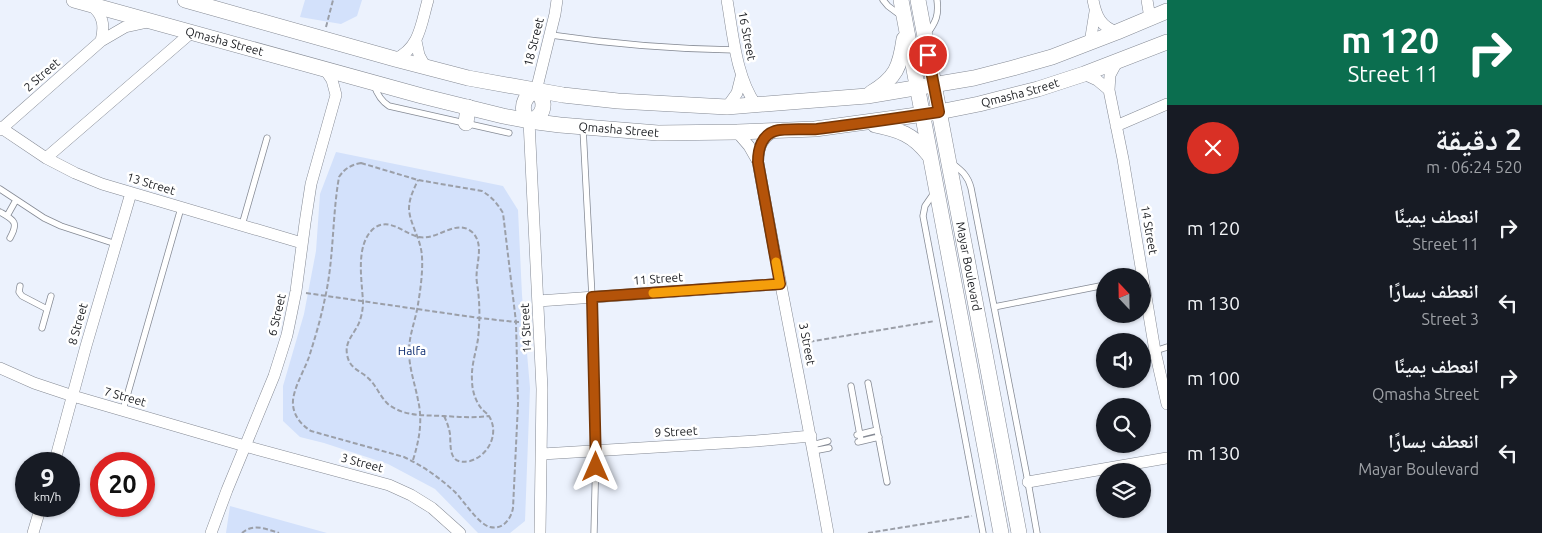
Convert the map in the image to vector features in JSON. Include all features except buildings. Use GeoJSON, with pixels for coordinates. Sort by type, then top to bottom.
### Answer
{"type":"FeatureCollection","features":[{"type":"Feature","properties":{"kind":"street","name":"Qmasha Street"},"geometry":{"type":"LineString","coordinates":[[74,0],[373,82],[529,121],[658,132],[737,132],[815,129],[939,112],[1038,89],[1117,62],[1167,42]]}},
{"type":"Feature","properties":{"kind":"street","name":"Qmasha Street"},"geometry":{"type":"LineString","coordinates":[[185,0],[202,2],[322,39],[468,78],[536,91],[618,101],[727,107],[867,96],[974,78],[1052,57],[1167,11]]}},
{"type":"Feature","properties":{"kind":"street"},"geometry":{"type":"LineString","coordinates":[[395,59],[407,52],[416,41],[428,0]]}},
{"type":"Feature","properties":{"kind":"street","name":"18 Street"},"geometry":{"type":"LineString","coordinates":[[536,91],[558,0]]}},
{"type":"Feature","properties":{"kind":"street","name":"16 Street"},"geometry":{"type":"LineString","coordinates":[[726,0],[741,77],[747,92],[756,105]]}},
{"type":"Feature","properties":{"kind":"street","name":"Mayar Boulevard"},"geometry":{"type":"LineString","coordinates":[[901,0],[1001,533]]}},
{"type":"Feature","properties":{"kind":"street","name":"Mayar Boulevard"},"geometry":{"type":"LineString","coordinates":[[918,0],[1019,533]]}},
{"type":"Feature","properties":{"kind":"street"},"geometry":{"type":"LineString","coordinates":[[1147,0],[1150,18]]}},
{"type":"Feature","properties":{"kind":"street"},"geometry":{"type":"LineString","coordinates":[[91,5],[103,20],[104,31],[101,40]]}},
{"type":"Feature","properties":{"kind":"street"},"geometry":{"type":"LineString","coordinates":[[1094,6],[1104,25],[1117,32]]}},
{"type":"Feature","properties":{"kind":"street"},"geometry":{"type":"LineString","coordinates":[[1090,43],[1094,6]]}},
{"type":"Feature","properties":{"kind":"street","name":"2 Street"},"geometry":{"type":"LineString","coordinates":[[0,129],[101,40],[125,27],[152,21]]}},
{"type":"Feature","properties":{"kind":"street"},"geometry":{"type":"LineString","coordinates":[[867,96],[884,86],[896,71],[902,53],[905,21]]}},
{"type":"Feature","properties":{"kind":"street"},"geometry":{"type":"LineString","coordinates":[[46,158],[192,32]]}},
{"type":"Feature","properties":{"kind":"street"},"geometry":{"type":"LineString","coordinates":[[416,41],[419,55],[426,68]]}},
{"type":"Feature","properties":{"kind":"street","name":"14 Street"},"geometry":{"type":"LineString","coordinates":[[1117,62],[1110,75],[1109,90],[1141,268]]}},
{"type":"Feature","properties":{"kind":"street"},"geometry":{"type":"LineString","coordinates":[[324,68],[332,80],[336,94],[346,84],[358,78]]}},
{"type":"Feature","properties":{"kind":"street"},"geometry":{"type":"LineString","coordinates":[[1084,74],[1098,80],[1109,90]]}},
{"type":"Feature","properties":{"kind":"street","name":"16 Street"},"geometry":{"type":"LineString","coordinates":[[727,107],[736,93],[741,77]]}},
{"type":"Feature","properties":{"kind":"street"},"geometry":{"type":"LineString","coordinates":[[529,121],[524,113],[523,104],[528,95],[536,91]]}},
{"type":"Feature","properties":{"kind":"street","name":"6 Street"},"geometry":{"type":"LineString","coordinates":[[211,533],[274,376],[287,335],[296,291],[312,184],[336,94]]}},
{"type":"Feature","properties":{"kind":"street"},"geometry":{"type":"LineString","coordinates":[[1116,126],[1167,104]]}},
{"type":"Feature","properties":{"kind":"street"},"geometry":{"type":"LineString","coordinates":[[466,123],[468,107]]}},
{"type":"Feature","properties":{"kind":"street","name":"14 Street"},"geometry":{"type":"LineString","coordinates":[[529,121],[542,389],[540,533]]}},
{"type":"Feature","properties":{"kind":"street"},"geometry":{"type":"LineString","coordinates":[[861,123],[902,132],[913,138],[930,155]]}},
{"type":"Feature","properties":{"kind":"street","name":"13 Street"},"geometry":{"type":"LineString","coordinates":[[0,129],[46,158],[102,184],[302,243]]}},
{"type":"Feature","properties":{"kind":"street","name":"3 Street"},"geometry":{"type":"LineString","coordinates":[[776,131],[767,136],[761,143],[758,152],[758,162],[828,533]]}},
{"type":"Feature","properties":{"kind":"street","name":"3 Street"},"geometry":{"type":"LineString","coordinates":[[737,132],[749,146],[758,162]]}},
{"type":"Feature","properties":{"kind":"street","name":"8 Street"},"geometry":{"type":"LineString","coordinates":[[57,452],[131,193]]}},
{"type":"Feature","properties":{"kind":"street","name":"11 Street"},"geometry":{"type":"LineString","coordinates":[[538,301],[780,284]]}},
{"type":"Feature","properties":{"kind":"street","name":"14 Street"},"geometry":{"type":"LineString","coordinates":[[1150,323],[1167,404]]}},
{"type":"Feature","properties":{"kind":"street","name":"7 Street"},"geometry":{"type":"LineString","coordinates":[[0,368],[34,383],[73,396],[245,446]]}},
{"type":"Feature","properties":{"kind":"street","name":"9 Street"},"geometry":{"type":"LineString","coordinates":[[542,454],[756,441],[812,444]]}},
{"type":"Feature","properties":{"kind":"street","name":"3 Street"},"geometry":{"type":"LineString","coordinates":[[245,446],[389,485],[411,495],[432,508],[460,533]]}},
{"type":"Feature","properties":{"kind":"street"},"geometry":{"type":"LineString","coordinates":[[1028,482],[1167,458]]}},
{"type":"Feature","properties":{"kind":"street"},"geometry":{"type":"LineString","coordinates":[[33,533],[38,517]]}},
{"type":"Feature","properties":{"kind":"lane"},"geometry":{"type":"LineString","coordinates":[[883,0],[905,21]]}},
{"type":"Feature","properties":{"kind":"lane"},"geometry":{"type":"LineString","coordinates":[[925,38],[936,20],[937,0]]}},
{"type":"Feature","properties":{"kind":"lane"},"geometry":{"type":"LineString","coordinates":[[550,35],[643,47],[736,50]]}},
{"type":"Feature","properties":{"kind":"lane"},"geometry":{"type":"LineString","coordinates":[[373,82],[379,97],[390,106],[509,133]]}},
{"type":"Feature","properties":{"kind":"lane"},"geometry":{"type":"LineString","coordinates":[[583,127],[592,297],[596,451],[594,533]]}},
{"type":"Feature","properties":{"kind":"lane"},"geometry":{"type":"LineString","coordinates":[[242,225],[267,138]]}},
{"type":"Feature","properties":{"kind":"lane"},"geometry":{"type":"LineString","coordinates":[[948,161],[964,173],[970,183],[1037,533]]}},
{"type":"Feature","properties":{"kind":"lane"},"geometry":{"type":"LineString","coordinates":[[0,189],[44,218],[61,226],[116,244]]}},
{"type":"Feature","properties":{"kind":"lane"},"geometry":{"type":"LineString","coordinates":[[936,190],[925,206],[923,216],[983,533]]}},
{"type":"Feature","properties":{"kind":"lane"},"geometry":{"type":"LineString","coordinates":[[7,216],[16,200]]}},
{"type":"Feature","properties":{"kind":"lane"},"geometry":{"type":"LineString","coordinates":[[123,410],[182,208]]}},
{"type":"Feature","properties":{"kind":"lane"},"geometry":{"type":"LineString","coordinates":[[0,212],[15,224],[16,227],[10,238]]}},
{"type":"Feature","properties":{"kind":"lane"},"geometry":{"type":"LineString","coordinates":[[20,286],[19,292],[22,296],[47,309]]}},
{"type":"Feature","properties":{"kind":"lane"},"geometry":{"type":"LineString","coordinates":[[994,307],[1096,288]]}},
{"type":"Feature","properties":{"kind":"lane"},"geometry":{"type":"LineString","coordinates":[[42,328],[51,296]]}},
{"type":"Feature","properties":{"kind":"lane"},"geometry":{"type":"LineString","coordinates":[[1155,350],[1167,347]]}},
{"type":"Feature","properties":{"kind":"lane"},"geometry":{"type":"LineString","coordinates":[[868,383],[887,482]]}},
{"type":"Feature","properties":{"kind":"lane"},"geometry":{"type":"LineString","coordinates":[[851,386],[859,438]]}},
{"type":"Feature","properties":{"kind":"lane"},"geometry":{"type":"LineString","coordinates":[[859,438],[877,430]]}},
{"type":"Feature","properties":{"kind":"lane"},"geometry":{"type":"LineString","coordinates":[[859,438],[879,437]]}},
{"type":"Feature","properties":{"kind":"lane"},"geometry":{"type":"LineString","coordinates":[[812,444],[829,444]]}},
{"type":"Feature","properties":{"kind":"path"},"geometry":{"type":"LineString","coordinates":[[322,39],[334,0]]}},
{"type":"Feature","properties":{"kind":"path"},"geometry":{"type":"LineString","coordinates":[[362,163],[418,180],[482,192],[498,204],[503,218],[516,322],[518,414],[514,508],[512,516],[507,523],[500,527],[491,527],[483,524],[455,492],[435,475],[412,461],[404,457],[311,431],[302,426],[296,418],[293,409],[293,399],[308,357],[325,297],[339,178],[344,170],[352,164],[362,163]]}},
{"type":"Feature","properties":{"kind":"path"},"geometry":{"type":"LineString","coordinates":[[412,461],[420,432],[420,416],[419,402],[409,356],[410,337],[417,308],[422,260],[419,237],[410,217],[409,208],[412,191],[418,180]]}},
{"type":"Feature","properties":{"kind":"path"},"geometry":{"type":"LineString","coordinates":[[444,416],[450,434],[450,451],[454,458],[460,462],[468,461],[477,458],[485,452],[493,435],[492,425],[489,416],[476,399],[472,389],[471,378],[478,339],[479,318],[476,274],[479,246],[477,238],[464,228],[456,228],[434,236],[419,237],[391,224],[382,225],[374,228],[368,236],[363,250],[360,266],[363,302],[360,320],[347,344],[347,355],[350,364],[357,372],[371,381],[381,397],[389,405],[398,410],[420,416],[444,416],[458,418],[489,416]]}},
{"type":"Feature","properties":{"kind":"path"},"geometry":{"type":"LineString","coordinates":[[296,291],[325,297],[417,308],[479,318],[516,322],[539,322]]}},
{"type":"Feature","properties":{"kind":"path"},"geometry":{"type":"LineString","coordinates":[[793,344],[942,320]]}},
{"type":"Feature","properties":{"kind":"path"},"geometry":{"type":"LineString","coordinates":[[868,533],[980,515]]}},
{"type":"Feature","properties":{"kind":"path"},"geometry":{"type":"LineString","coordinates":[[242,533],[246,529],[255,527],[279,533]]}},
{"type":"Feature","properties":{"kind":"green space"},"geometry":{"type":"Polygon","coordinates":[[[305,0],[362,0],[357,16],[341,24],[300,17],[305,0]]]}},
{"type":"Feature","properties":{"kind":"green space","name":"Halfa"},"geometry":{"type":"Polygon","coordinates":[[[336,152],[503,186],[518,210],[522,295],[530,388],[525,521],[510,533],[478,533],[435,489],[388,464],[300,437],[283,421],[283,386],[304,314],[316,251],[320,194],[336,152]]]}},
{"type":"Feature","properties":{"kind":"green space"},"geometry":{"type":"Polygon","coordinates":[[[230,506],[327,533],[226,533],[230,506]]]}},
{"type":"Feature","properties":{"kind":"slow traffic"},"geometry":{"type":"LineString","coordinates":[[653,293],[780,284],[776,262]]}},
{"type":"Feature","properties":{"kind":"route"},"geometry":{"type":"LineString","coordinates":[[596,467],[592,297],[780,284],[758,162],[758,152],[761,143],[767,136],[776,131],[815,129],[939,112],[928,55]]}}]}
